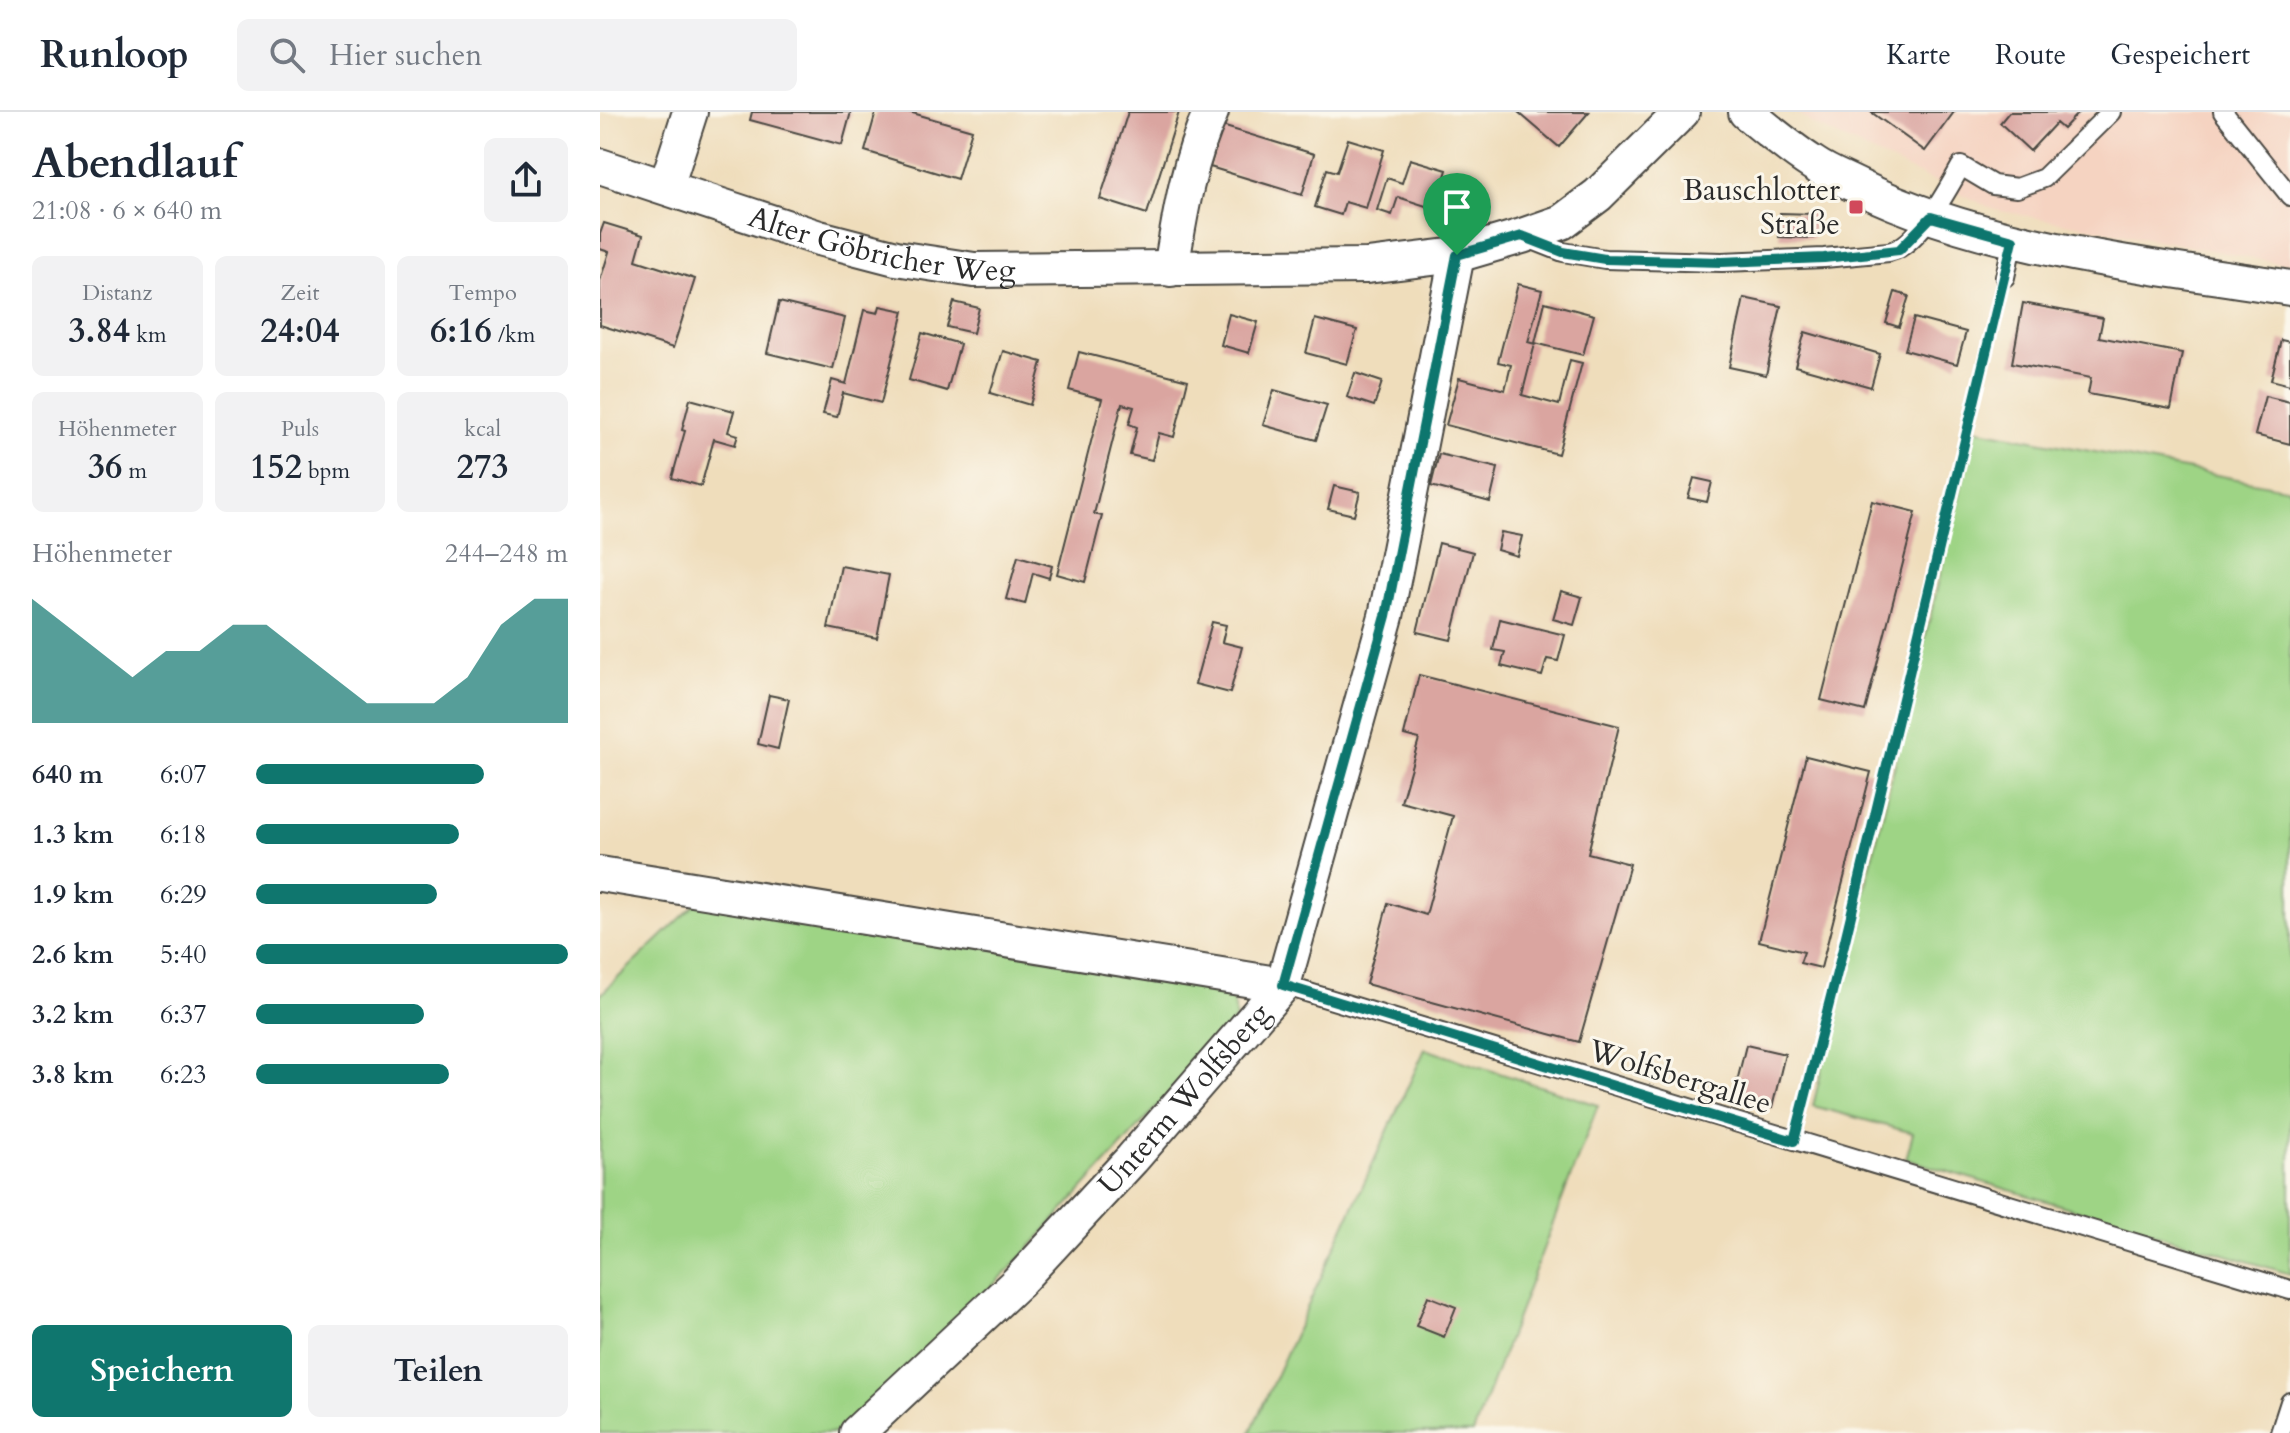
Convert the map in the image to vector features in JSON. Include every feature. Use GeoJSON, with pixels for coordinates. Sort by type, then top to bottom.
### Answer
{"type":"FeatureCollection","features":[{"type":"Feature","properties":{"kind":"street"},"geometry":{"type":"LineString","coordinates":[[666,187],[690,112]]}},
{"type":"Feature","properties":{"kind":"street"},"geometry":{"type":"LineString","coordinates":[[1171,269],[1189,172],[1211,112]]}},
{"type":"Feature","properties":{"kind":"street","name":"Alter Göbricher Weg"},"geometry":{"type":"LineString","coordinates":[[600,166],[819,238],[896,258],[974,270],[1367,266],[1457,255],[1562,222],[1632,164],[1682,112]]}},
{"type":"Feature","properties":{"kind":"street"},"geometry":{"type":"LineString","coordinates":[[1746,112],[1815,165],[1876,195],[1931,217],[2013,240],[2290,288]]}},
{"type":"Feature","properties":{"kind":"street","name":"Unterm Wolfsberg"},"geometry":{"type":"LineString","coordinates":[[857,1433],[1017,1283],[1132,1159],[1283,985],[1386,616],[1457,255]]}},
{"type":"Feature","properties":{"kind":"street"},"geometry":{"type":"LineString","coordinates":[[600,874],[1283,985]]}},
{"type":"Feature","properties":{"kind":"lane"},"geometry":{"type":"LineString","coordinates":[[1522,236],[1563,252],[1605,259],[1722,262],[1824,258],[1899,250],[1931,217],[1961,166],[1993,185],[2017,188],[2044,178],[2111,112]]}},
{"type":"Feature","properties":{"kind":"lane"},"geometry":{"type":"LineString","coordinates":[[2223,112],[2290,196]]}},
{"type":"Feature","properties":{"kind":"lane"},"geometry":{"type":"LineString","coordinates":[[2005,277],[2013,240]]}},
{"type":"Feature","properties":{"kind":"lane","name":"Wolfsbergallee"},"geometry":{"type":"LineString","coordinates":[[1283,985],[2290,1290]]}},
{"type":"Feature","properties":{"kind":"lane"},"geometry":{"type":"LineString","coordinates":[[2280,1433],[2290,1402]]}},
{"type":"Feature","properties":{"kind":"path"},"geometry":{"type":"LineString","coordinates":[[1794,1141],[2005,277]]}},
{"type":"Feature","properties":{"kind":"shaded area"},"geometry":{"type":"Polygon","coordinates":[[[1797,112],[2290,112],[2290,265],[1995,210],[1812,124],[1797,112]]]}},
{"type":"Feature","properties":{"kind":"green space"},"geometry":{"type":"Polygon","coordinates":[[[1975,429],[2290,489],[2290,1274],[1906,1159],[1913,1133],[1813,1106],[1975,429]]]}},
{"type":"Feature","properties":{"kind":"green space"},"geometry":{"type":"Polygon","coordinates":[[[705,895],[1217,990],[1234,1001],[1236,1019],[1015,1264],[840,1433],[600,1433],[600,995],[705,895]]]}},
{"type":"Feature","properties":{"kind":"green space"},"geometry":{"type":"Polygon","coordinates":[[[1425,1049],[1598,1105],[1473,1433],[1250,1433],[1425,1049]]]}},
{"type":"Feature","properties":{"kind":"building"},"geometry":{"type":"Polygon","coordinates":[[[752,112],[851,112],[842,145],[750,120],[752,112]]]}},
{"type":"Feature","properties":{"kind":"building"},"geometry":{"type":"Polygon","coordinates":[[[876,112],[909,112],[972,130],[957,179],[865,151],[876,112]]]}},
{"type":"Feature","properties":{"kind":"building"},"geometry":{"type":"Polygon","coordinates":[[[1128,112],[1179,112],[1147,214],[1100,199],[1128,112]]]}},
{"type":"Feature","properties":{"kind":"building"},"geometry":{"type":"Polygon","coordinates":[[[1518,112],[1589,112],[1559,147],[1518,112]]]}},
{"type":"Feature","properties":{"kind":"building"},"geometry":{"type":"Polygon","coordinates":[[[1871,112],[1954,112],[1925,151],[1871,112]]]}},
{"type":"Feature","properties":{"kind":"building"},"geometry":{"type":"Polygon","coordinates":[[[2009,112],[2079,112],[2063,129],[2056,123],[2030,151],[2000,123],[2009,112]]]}},
{"type":"Feature","properties":{"kind":"building"},"geometry":{"type":"Polygon","coordinates":[[[1222,126],[1314,154],[1302,195],[1210,167],[1222,126]]]}},
{"type":"Feature","properties":{"kind":"building"},"geometry":{"type":"Polygon","coordinates":[[[1348,139],[1384,150],[1366,208],[1345,202],[1341,215],[1315,207],[1327,169],[1337,172],[1348,139]]]}},
{"type":"Feature","properties":{"kind":"building"},"geometry":{"type":"Polygon","coordinates":[[[1410,159],[1447,170],[1435,209],[1398,197],[1392,215],[1377,210],[1387,178],[1402,183],[1410,159]]]}},
{"type":"Feature","properties":{"kind":"building"},"geometry":{"type":"Polygon","coordinates":[[[1780,213],[1814,214],[1813,238],[1779,237],[1780,213]]]}},
{"type":"Feature","properties":{"kind":"building"},"geometry":{"type":"Polygon","coordinates":[[[604,223],[643,235],[636,260],[695,279],[673,348],[600,325],[600,281],[609,252],[600,249],[604,223]]]}},
{"type":"Feature","properties":{"kind":"building"},"geometry":{"type":"Polygon","coordinates":[[[1518,284],[1542,290],[1528,342],[1535,344],[1522,395],[1559,405],[1570,360],[1582,363],[1558,454],[1446,425],[1459,378],[1505,390],[1511,365],[1498,362],[1518,284]]]}},
{"type":"Feature","properties":{"kind":"building"},"geometry":{"type":"Polygon","coordinates":[[[1895,292],[1909,296],[1899,327],[1886,323],[1895,292]]]}},
{"type":"Feature","properties":{"kind":"building"},"geometry":{"type":"Polygon","coordinates":[[[1744,298],[1781,306],[1766,375],[1729,367],[1744,298]]]}},
{"type":"Feature","properties":{"kind":"building"},"geometry":{"type":"Polygon","coordinates":[[[779,302],[845,318],[833,369],[767,353],[779,302]]]}},
{"type":"Feature","properties":{"kind":"building"},"geometry":{"type":"Polygon","coordinates":[[[954,302],[979,308],[973,333],[947,327],[954,302]]]}},
{"type":"Feature","properties":{"kind":"building"},"geometry":{"type":"Polygon","coordinates":[[[1545,302],[1594,315],[1583,355],[1535,343],[1545,302]]]}},
{"type":"Feature","properties":{"kind":"building"},"geometry":{"type":"Polygon","coordinates":[[[2023,303],[2103,318],[2099,337],[2182,353],[2171,409],[2088,394],[2091,378],[2012,363],[2023,303]]]}},
{"type":"Feature","properties":{"kind":"building"},"geometry":{"type":"Polygon","coordinates":[[[880,306],[904,311],[881,403],[843,393],[837,417],[823,414],[832,380],[846,384],[864,310],[878,313],[880,306]]]}},
{"type":"Feature","properties":{"kind":"building"},"geometry":{"type":"Polygon","coordinates":[[[1229,314],[1258,322],[1249,353],[1221,345],[1229,314]]]}},
{"type":"Feature","properties":{"kind":"building"},"geometry":{"type":"Polygon","coordinates":[[[1914,318],[1966,332],[1957,364],[1905,350],[1914,318]]]}},
{"type":"Feature","properties":{"kind":"building"},"geometry":{"type":"Polygon","coordinates":[[[1315,319],[1357,330],[1347,364],[1306,353],[1315,319]]]}},
{"type":"Feature","properties":{"kind":"building"},"geometry":{"type":"Polygon","coordinates":[[[1805,332],[1880,354],[1871,387],[1795,366],[1805,332]]]}},
{"type":"Feature","properties":{"kind":"building"},"geometry":{"type":"Polygon","coordinates":[[[922,333],[960,344],[947,391],[909,380],[922,333]]]}},
{"type":"Feature","properties":{"kind":"building"},"geometry":{"type":"Polygon","coordinates":[[[2281,340],[2290,342],[2290,385],[2271,380],[2281,340]]]}},
{"type":"Feature","properties":{"kind":"building"},"geometry":{"type":"Polygon","coordinates":[[[1003,351],[1042,362],[1030,405],[990,393],[1003,351]]]}},
{"type":"Feature","properties":{"kind":"building"},"geometry":{"type":"Polygon","coordinates":[[[1079,352],[1188,380],[1174,437],[1159,433],[1152,460],[1130,455],[1137,427],[1129,424],[1134,407],[1122,404],[1094,514],[1102,516],[1085,582],[1057,574],[1102,399],[1069,390],[1079,352]]]}},
{"type":"Feature","properties":{"kind":"building"},"geometry":{"type":"Polygon","coordinates":[[[1355,373],[1382,382],[1374,406],[1347,397],[1355,373]]]}},
{"type":"Feature","properties":{"kind":"building"},"geometry":{"type":"Polygon","coordinates":[[[1274,390],[1327,405],[1316,440],[1263,425],[1274,390]]]}},
{"type":"Feature","properties":{"kind":"building"},"geometry":{"type":"Polygon","coordinates":[[[2265,396],[2290,402],[2290,444],[2255,435],[2265,396]]]}},
{"type":"Feature","properties":{"kind":"building"},"geometry":{"type":"Polygon","coordinates":[[[690,399],[734,411],[728,432],[738,435],[735,445],[714,439],[701,486],[672,478],[690,399]]]}},
{"type":"Feature","properties":{"kind":"building"},"geometry":{"type":"Polygon","coordinates":[[[1439,454],[1498,468],[1490,502],[1431,486],[1439,454]]]}},
{"type":"Feature","properties":{"kind":"building"},"geometry":{"type":"Polygon","coordinates":[[[1694,478],[1712,482],[1707,502],[1688,498],[1694,478]]]}},
{"type":"Feature","properties":{"kind":"building"},"geometry":{"type":"Polygon","coordinates":[[[1334,486],[1360,492],[1354,515],[1328,509],[1334,486]]]}},
{"type":"Feature","properties":{"kind":"building"},"geometry":{"type":"Polygon","coordinates":[[[1872,501],[1916,512],[1865,711],[1821,700],[1872,501]]]}},
{"type":"Feature","properties":{"kind":"building"},"geometry":{"type":"Polygon","coordinates":[[[1501,532],[1522,536],[1517,556],[1497,550],[1501,532]]]}},
{"type":"Feature","properties":{"kind":"building"},"geometry":{"type":"Polygon","coordinates":[[[1439,543],[1473,552],[1451,640],[1417,632],[1439,543]]]}},
{"type":"Feature","properties":{"kind":"building"},"geometry":{"type":"Polygon","coordinates":[[[1018,556],[1052,566],[1049,578],[1033,573],[1025,604],[1006,599],[1018,556]]]}},
{"type":"Feature","properties":{"kind":"building"},"geometry":{"type":"Polygon","coordinates":[[[841,566],[889,575],[877,638],[828,628],[841,566]]]}},
{"type":"Feature","properties":{"kind":"building"},"geometry":{"type":"Polygon","coordinates":[[[1561,591],[1582,597],[1574,625],[1553,619],[1561,591]]]}},
{"type":"Feature","properties":{"kind":"building"},"geometry":{"type":"Polygon","coordinates":[[[1500,619],[1565,635],[1558,661],[1547,659],[1542,676],[1501,666],[1505,652],[1493,650],[1500,619]]]}},
{"type":"Feature","properties":{"kind":"building"},"geometry":{"type":"Polygon","coordinates":[[[1212,622],[1226,625],[1222,642],[1242,647],[1230,693],[1195,684],[1212,622]]]}},
{"type":"Feature","properties":{"kind":"building"},"geometry":{"type":"Polygon","coordinates":[[[1419,675],[1619,726],[1588,853],[1630,864],[1579,1042],[1366,984],[1388,903],[1426,915],[1453,816],[1401,802],[1419,739],[1404,735],[1419,675]]]}},
{"type":"Feature","properties":{"kind":"building"},"geometry":{"type":"Polygon","coordinates":[[[769,695],[789,699],[778,749],[758,744],[769,695]]]}},
{"type":"Feature","properties":{"kind":"building"},"geometry":{"type":"Polygon","coordinates":[[[1806,756],[1871,772],[1821,968],[1800,963],[1804,952],[1759,941],[1806,756]]]}},
{"type":"Feature","properties":{"kind":"building"},"geometry":{"type":"Polygon","coordinates":[[[1746,1045],[1785,1054],[1772,1108],[1733,1098],[1746,1045]]]}},
{"type":"Feature","properties":{"kind":"building"},"geometry":{"type":"Polygon","coordinates":[[[1428,1296],[1456,1307],[1444,1337],[1416,1326],[1428,1296]]]}},
{"type":"Feature","properties":{"kind":"place","name":"Bauschlotter Straße"},"geometry":{"type":"Point","coordinates":[1856,207]}},
{"type":"Feature","properties":{"kind":"route"},"geometry":{"type":"LineString","coordinates":[[1931,217],[2013,240],[1794,1141],[1283,985],[1386,616],[1457,255],[1522,236],[1563,252],[1605,259],[1722,262],[1824,258],[1899,250],[1931,217]]}}]}
